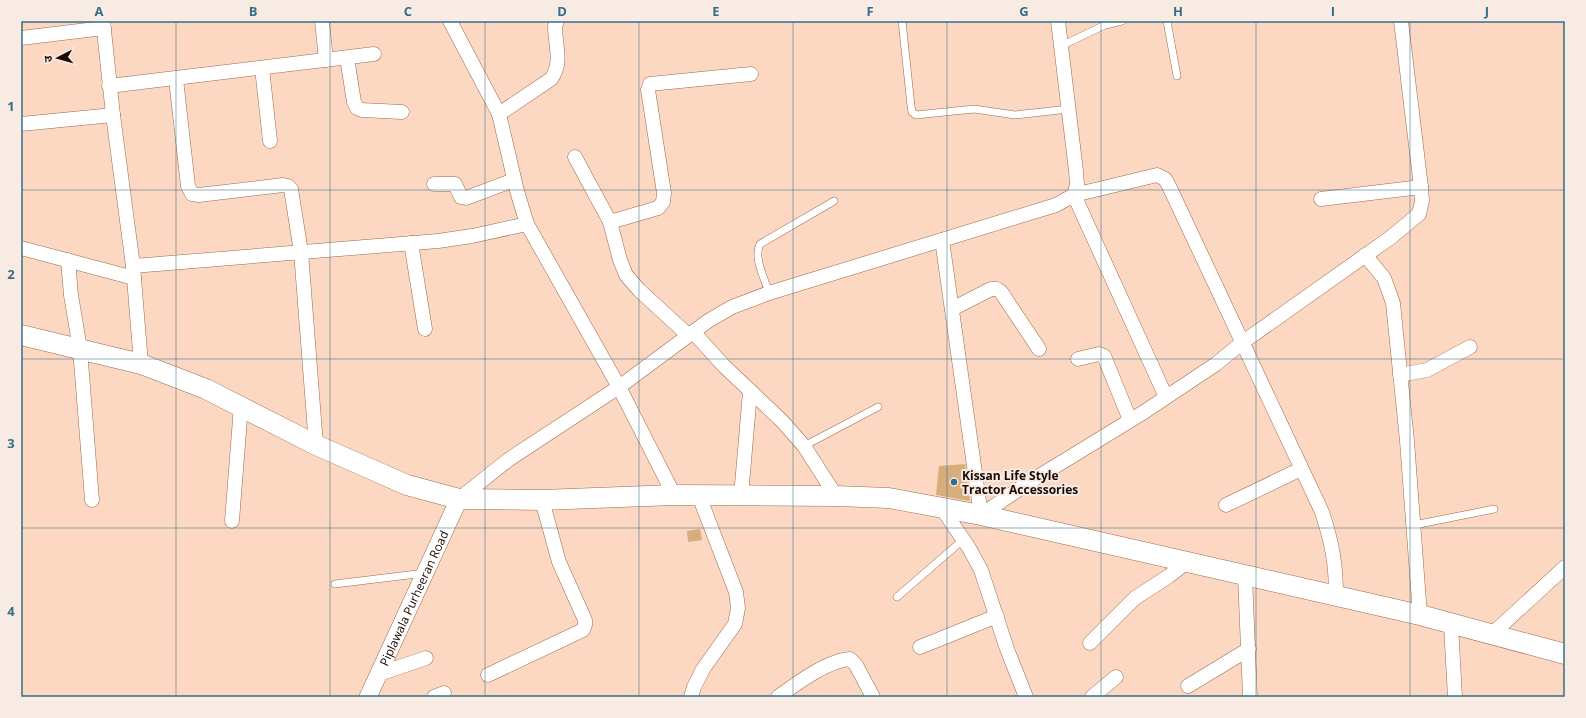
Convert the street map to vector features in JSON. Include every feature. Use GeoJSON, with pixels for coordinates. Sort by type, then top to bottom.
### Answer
{"type":"FeatureCollection","features":[{"type":"Feature","properties":{"kind":"main road"},"geometry":{"type":"LineString","coordinates":[[21,335],[141,364],[206,389],[316,445],[407,485],[459,499],[542,500],[674,495],[836,496],[889,498],[981,515],[1420,615],[1565,654]]}},
{"type":"Feature","properties":{"kind":"street"},"geometry":{"type":"LineString","coordinates":[[322,21],[326,60]]}},
{"type":"Feature","properties":{"kind":"street"},"geometry":{"type":"LineString","coordinates":[[450,21],[499,114],[514,180],[527,224],[619,387],[674,495]]}},
{"type":"Feature","properties":{"kind":"street"},"geometry":{"type":"LineString","coordinates":[[499,114],[551,79],[557,72],[558,62],[554,26],[557,21]]}},
{"type":"Feature","properties":{"kind":"street"},"geometry":{"type":"LineString","coordinates":[[1058,21],[1076,171],[1077,185],[1074,195],[1166,397]]}},
{"type":"Feature","properties":{"kind":"street"},"geometry":{"type":"LineString","coordinates":[[942,240],[981,515],[1028,483],[1130,420],[1216,364],[1243,342],[1390,238],[1419,214],[1422,200],[1421,187],[1402,21]]}},
{"type":"Feature","properties":{"kind":"street"},"geometry":{"type":"LineString","coordinates":[[21,38],[104,25],[109,86],[134,272],[141,364]]}},
{"type":"Feature","properties":{"kind":"street"},"geometry":{"type":"LineString","coordinates":[[109,86],[374,54]]}},
{"type":"Feature","properties":{"kind":"street"},"geometry":{"type":"LineString","coordinates":[[347,58],[354,102],[357,108],[362,110],[402,112]]}},
{"type":"Feature","properties":{"kind":"street"},"geometry":{"type":"LineString","coordinates":[[262,68],[270,141]]}},
{"type":"Feature","properties":{"kind":"street"},"geometry":{"type":"LineString","coordinates":[[610,222],[658,208],[663,202],[664,193],[648,90],[650,84],[751,74]]}},
{"type":"Feature","properties":{"kind":"street"},"geometry":{"type":"LineString","coordinates":[[176,78],[188,186],[192,194],[199,195],[288,186],[291,189],[301,252],[316,445]]}},
{"type":"Feature","properties":{"kind":"street"},"geometry":{"type":"LineString","coordinates":[[21,124],[113,115]]}},
{"type":"Feature","properties":{"kind":"street"},"geometry":{"type":"LineString","coordinates":[[575,157],[610,222],[620,260],[626,275],[639,290],[690,334],[782,421],[804,446],[836,496]]}},
{"type":"Feature","properties":{"kind":"street"},"geometry":{"type":"LineString","coordinates":[[459,499],[508,460],[619,387],[690,334],[732,307],[769,293],[1056,205],[1074,195],[1157,175],[1165,179],[1322,512],[1332,542],[1336,568],[1336,596]]}},
{"type":"Feature","properties":{"kind":"street"},"geometry":{"type":"LineString","coordinates":[[434,184],[455,184],[461,197],[466,198],[514,180]]}},
{"type":"Feature","properties":{"kind":"street"},"geometry":{"type":"LineString","coordinates":[[1321,199],[1421,187]]}},
{"type":"Feature","properties":{"kind":"street"},"geometry":{"type":"LineString","coordinates":[[21,248],[68,260],[134,272],[301,252],[412,243],[472,236],[527,224]]}},
{"type":"Feature","properties":{"kind":"street"},"geometry":{"type":"LineString","coordinates":[[412,243],[425,329]]}},
{"type":"Feature","properties":{"kind":"street"},"geometry":{"type":"LineString","coordinates":[[1365,255],[1384,278],[1392,303],[1414,525],[1420,615]]}},
{"type":"Feature","properties":{"kind":"street"},"geometry":{"type":"LineString","coordinates":[[68,260],[71,294],[80,349],[92,500]]}},
{"type":"Feature","properties":{"kind":"street"},"geometry":{"type":"LineString","coordinates":[[952,309],[991,289],[997,289],[1001,292],[1039,349]]}},
{"type":"Feature","properties":{"kind":"street"},"geometry":{"type":"LineString","coordinates":[[1400,374],[1427,370],[1470,347]]}},
{"type":"Feature","properties":{"kind":"street"},"geometry":{"type":"LineString","coordinates":[[1078,360],[1099,354],[1104,356],[1130,420]]}},
{"type":"Feature","properties":{"kind":"street"},"geometry":{"type":"LineString","coordinates":[[741,496],[750,392]]}},
{"type":"Feature","properties":{"kind":"street"},"geometry":{"type":"LineString","coordinates":[[232,521],[241,406]]}},
{"type":"Feature","properties":{"kind":"street"},"geometry":{"type":"LineString","coordinates":[[1226,505],[1301,468]]}},
{"type":"Feature","properties":{"kind":"street"},"geometry":{"type":"LineString","coordinates":[[691,697],[703,669],[735,624],[738,608],[736,592],[699,496]]}},
{"type":"Feature","properties":{"kind":"street","name":"Piplawala Purheeran Road"},"geometry":{"type":"LineString","coordinates":[[368,697],[427,572],[459,499]]}},
{"type":"Feature","properties":{"kind":"street"},"geometry":{"type":"LineString","coordinates":[[488,675],[583,630],[585,625],[559,562],[542,500]]}},
{"type":"Feature","properties":{"kind":"street"},"geometry":{"type":"LineString","coordinates":[[941,507],[964,539],[981,570],[1007,649],[1026,697]]}},
{"type":"Feature","properties":{"kind":"street"},"geometry":{"type":"LineString","coordinates":[[1090,643],[1135,598],[1169,576],[1187,562]]}},
{"type":"Feature","properties":{"kind":"street"},"geometry":{"type":"LineString","coordinates":[[1491,635],[1565,567]]}},
{"type":"Feature","properties":{"kind":"street"},"geometry":{"type":"LineString","coordinates":[[1245,576],[1250,697]]}},
{"type":"Feature","properties":{"kind":"street"},"geometry":{"type":"LineString","coordinates":[[920,647],[997,616]]}},
{"type":"Feature","properties":{"kind":"street"},"geometry":{"type":"LineString","coordinates":[[1452,624],[1455,697]]}},
{"type":"Feature","properties":{"kind":"street"},"geometry":{"type":"LineString","coordinates":[[1188,686],[1249,649]]}},
{"type":"Feature","properties":{"kind":"street"},"geometry":{"type":"LineString","coordinates":[[378,674],[426,658]]}},
{"type":"Feature","properties":{"kind":"street"},"geometry":{"type":"LineString","coordinates":[[778,697],[814,673],[842,659],[850,659],[856,665],[873,697]]}},
{"type":"Feature","properties":{"kind":"street"},"geometry":{"type":"LineString","coordinates":[[1092,697],[1116,677]]}},
{"type":"Feature","properties":{"kind":"lane"},"geometry":{"type":"LineString","coordinates":[[902,21],[912,112],[916,114],[974,109],[1015,115],[1069,109]]}},
{"type":"Feature","properties":{"kind":"lane"},"geometry":{"type":"LineString","coordinates":[[1061,46],[1099,28],[1122,21]]}},
{"type":"Feature","properties":{"kind":"lane"},"geometry":{"type":"LineString","coordinates":[[1167,21],[1177,76]]}},
{"type":"Feature","properties":{"kind":"lane"},"geometry":{"type":"LineString","coordinates":[[769,293],[758,258],[757,250],[760,244],[834,201]]}},
{"type":"Feature","properties":{"kind":"lane"},"geometry":{"type":"LineString","coordinates":[[804,446],[878,406]]}},
{"type":"Feature","properties":{"kind":"lane"},"geometry":{"type":"LineString","coordinates":[[1414,525],[1494,509]]}},
{"type":"Feature","properties":{"kind":"lane"},"geometry":{"type":"LineString","coordinates":[[897,597],[964,539]]}},
{"type":"Feature","properties":{"kind":"lane"},"geometry":{"type":"LineString","coordinates":[[335,584],[427,572]]}},
{"type":"Feature","properties":{"kind":"building","name":"Kissan Life Style Tractor Accessories"},"geometry":{"type":"Polygon","coordinates":[[[965,464],[970,501],[936,495],[939,466],[965,464]]]}},
{"type":"Feature","properties":{"kind":"building"},"geometry":{"type":"Polygon","coordinates":[[[700,529],[702,540],[688,542],[687,531],[700,529]]]}},
{"type":"Feature","properties":{"kind":"place","name":"Kissan Life Style Tractor Accessories"},"geometry":{"type":"Point","coordinates":[954,482]}}]}
